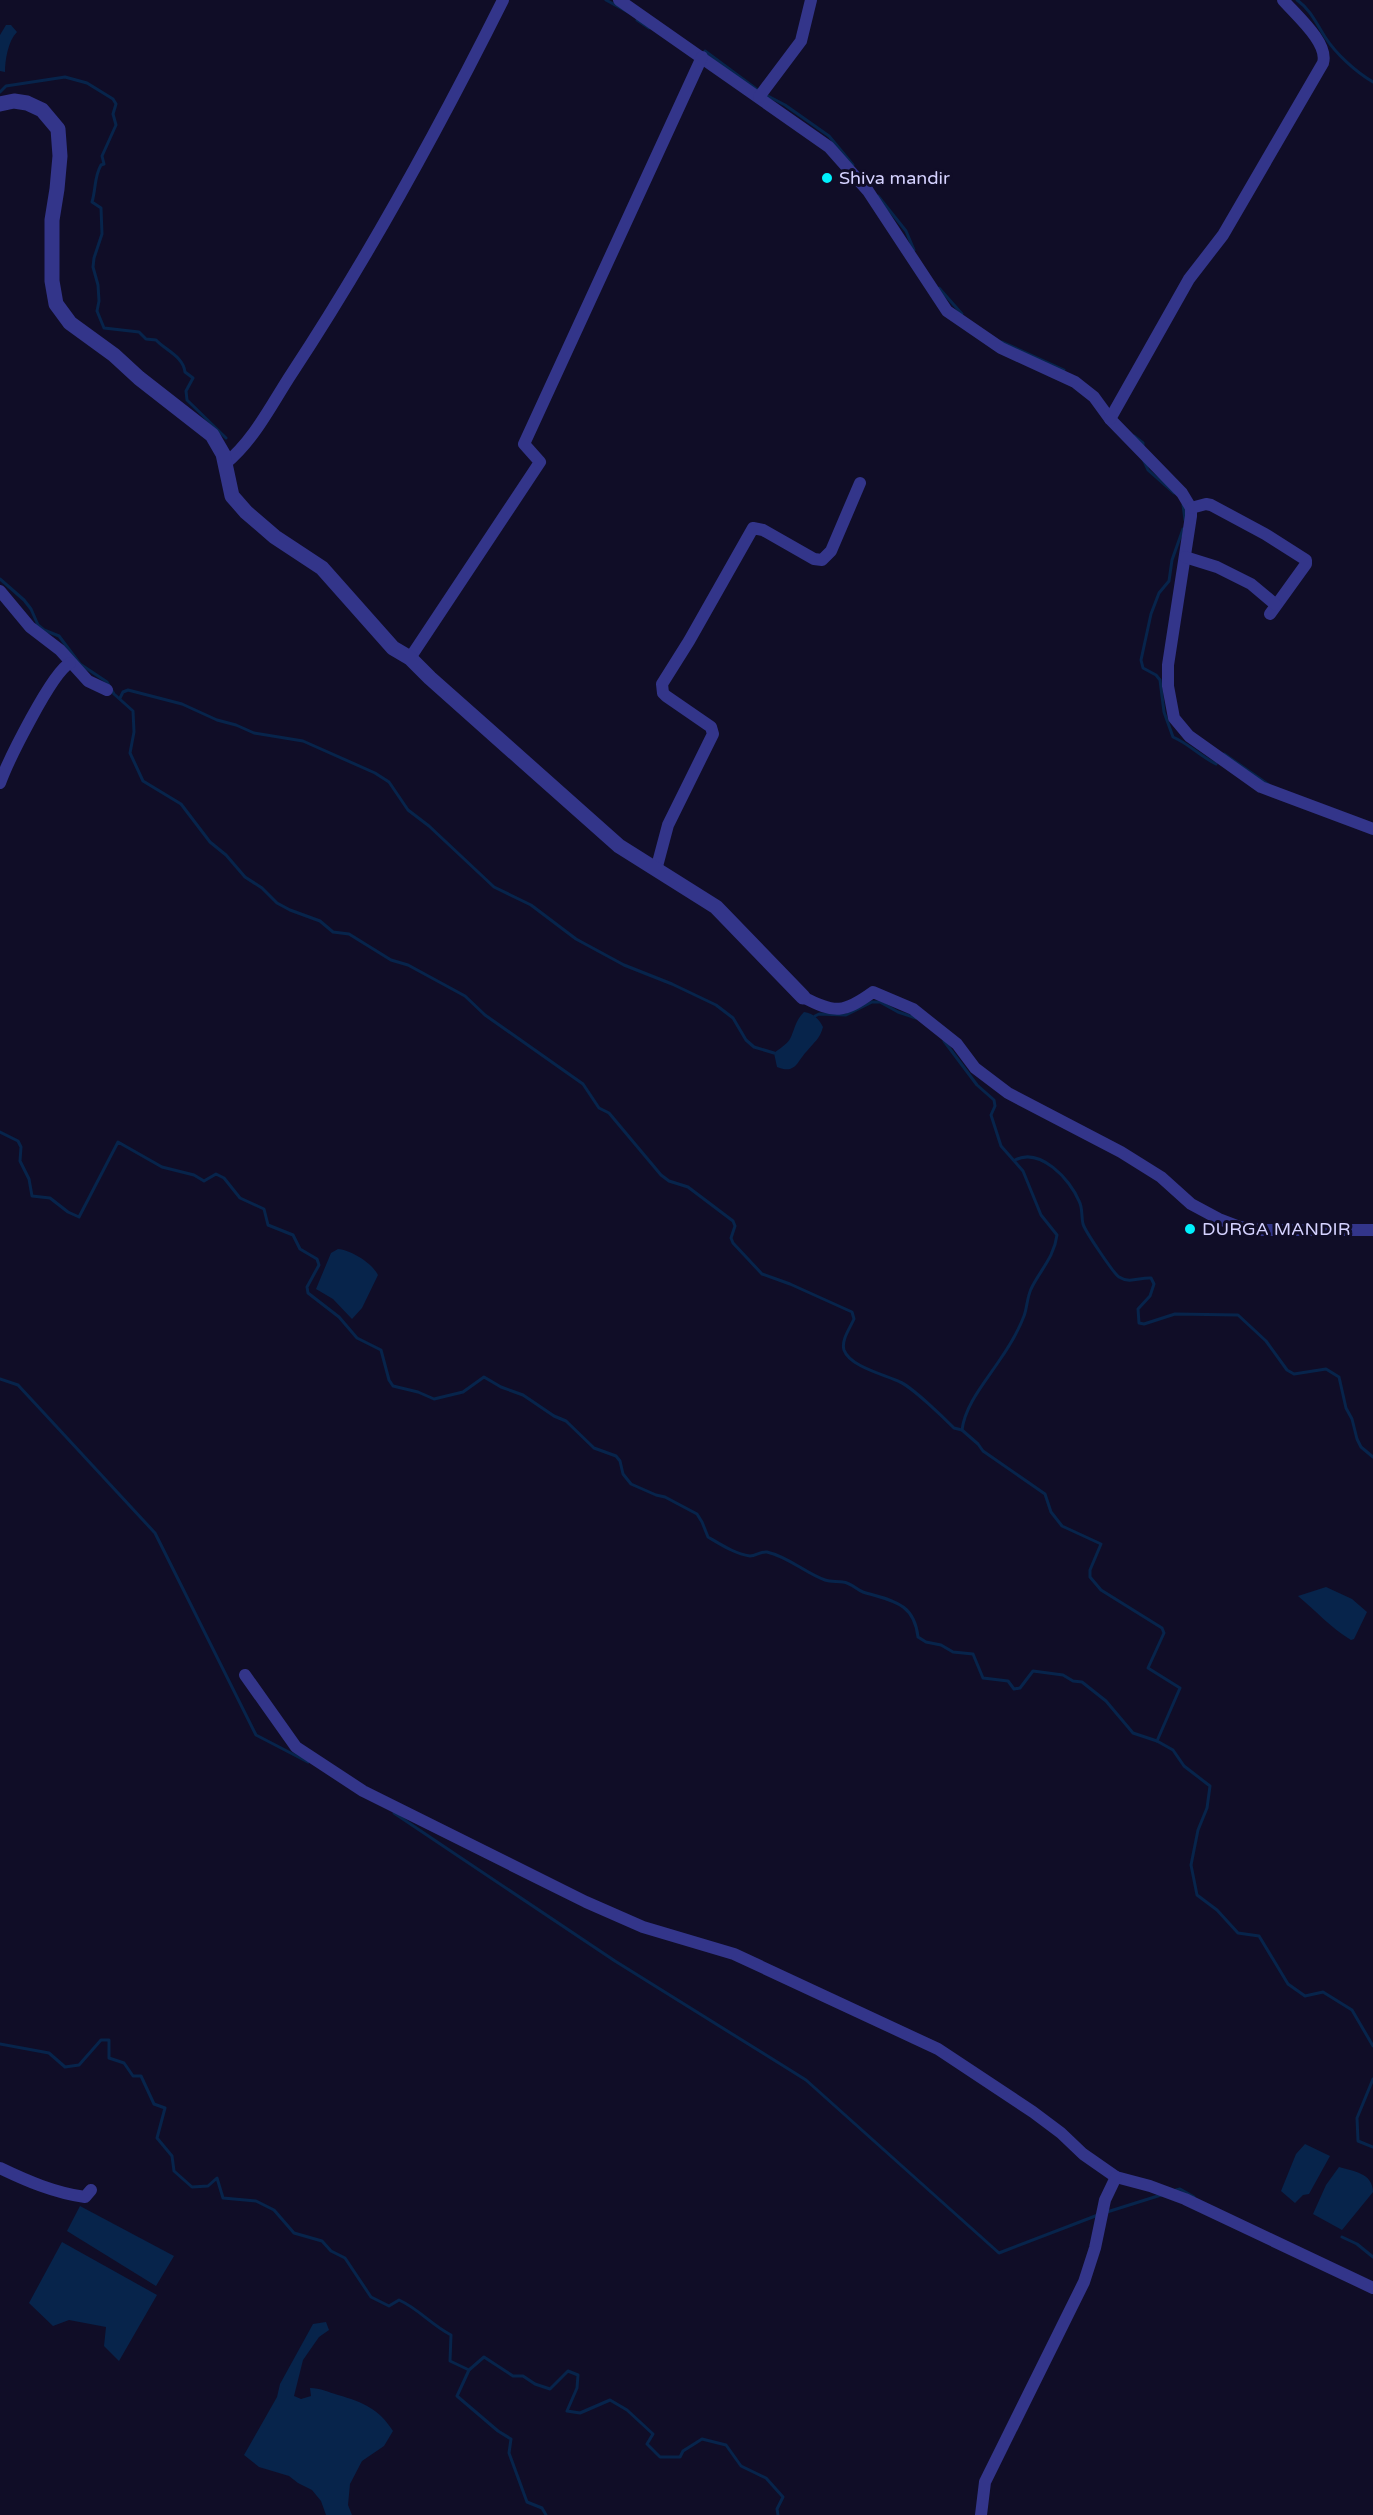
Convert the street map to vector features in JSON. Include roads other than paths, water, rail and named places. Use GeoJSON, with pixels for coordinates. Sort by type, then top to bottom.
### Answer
{"type":"FeatureCollection","features":[{"type":"Feature","properties":{"kind":"street"},"geometry":{"type":"LineString","coordinates":[[225,464],[243,449],[264,419],[355,275],[420,162],[503,0]]}},
{"type":"Feature","properties":{"kind":"street"},"geometry":{"type":"LineString","coordinates":[[619,0],[829,147],[850,169],[873,199],[946,311],[1001,348],[1075,382],[1094,397],[1110,419],[1182,493],[1191,507],[1168,665],[1170,704],[1174,718],[1181,729],[1261,787],[1373,829]]}},
{"type":"Feature","properties":{"kind":"street"},"geometry":{"type":"LineString","coordinates":[[759,97],[801,41],[811,0]]}},
{"type":"Feature","properties":{"kind":"street"},"geometry":{"type":"LineString","coordinates":[[1110,419],[1189,279],[1223,235],[1323,63],[1325,56],[1322,45],[1283,0]]}},
{"type":"Feature","properties":{"kind":"street"},"geometry":{"type":"LineString","coordinates":[[410,657],[540,462],[524,444],[702,57]]}},
{"type":"Feature","properties":{"kind":"street"},"geometry":{"type":"LineString","coordinates":[[0,104],[14,101],[27,103],[42,110],[58,129],[60,156],[52,220],[52,281],[56,304],[70,323],[212,435],[223,454],[232,496],[246,512],[275,537],[322,568],[393,648],[410,657],[620,846],[716,907],[803,997],[821,1006],[840,1009],[851,1007],[873,992],[913,1008],[957,1044],[975,1068],[1008,1093],[1121,1152],[1161,1177],[1191,1204],[1219,1219],[1240,1227],[1260,1230],[1373,1230]]}},
{"type":"Feature","properties":{"kind":"street"},"geometry":{"type":"LineString","coordinates":[[656,870],[668,825],[714,734],[711,728],[663,693],[662,684],[753,528],[764,530],[814,559],[822,560],[831,550],[860,483]]}},
{"type":"Feature","properties":{"kind":"street"},"geometry":{"type":"LineString","coordinates":[[1185,556],[1217,567],[1251,584],[1273,609],[1306,564],[1306,560],[1265,534],[1211,505],[1191,507]]}},
{"type":"Feature","properties":{"kind":"street"},"geometry":{"type":"LineString","coordinates":[[0,591],[30,627],[60,650],[88,681],[107,690]]}},
{"type":"Feature","properties":{"kind":"street"},"geometry":{"type":"LineString","coordinates":[[0,783],[16,745],[50,686],[65,666],[70,663]]}},
{"type":"Feature","properties":{"kind":"street"},"geometry":{"type":"LineString","coordinates":[[245,1675],[296,1747],[363,1791],[586,1902],[643,1927],[734,1954],[938,2049],[1033,2112],[1061,2133],[1083,2154],[1116,2177],[1185,2199],[1373,2288]]}},
{"type":"Feature","properties":{"kind":"street"},"geometry":{"type":"LineString","coordinates":[[0,2168],[29,2183],[70,2195],[85,2197],[91,2190]]}},
{"type":"Feature","properties":{"kind":"street"},"geometry":{"type":"LineString","coordinates":[[981,2515],[985,2482],[1084,2282],[1095,2248],[1105,2200],[1116,2177]]}},
{"type":"Feature","properties":{"kind":"water"},"geometry":{"type":"Polygon","coordinates":[[[6,25],[11,25],[17,32],[9,45],[5,72],[0,71],[0,35],[6,25]]]}},
{"type":"Feature","properties":{"kind":"water"},"geometry":{"type":"Polygon","coordinates":[[[804,1012],[820,1021],[823,1027],[820,1035],[795,1066],[788,1069],[777,1067],[774,1053],[790,1039],[804,1012]]]}},
{"type":"Feature","properties":{"kind":"water"},"geometry":{"type":"Polygon","coordinates":[[[338,1249],[361,1258],[378,1275],[362,1308],[352,1319],[333,1299],[316,1289],[331,1253],[338,1249]]]}},
{"type":"Feature","properties":{"kind":"water"},"geometry":{"type":"Polygon","coordinates":[[[1326,1587],[1352,1599],[1367,1612],[1354,1639],[1351,1640],[1337,1630],[1298,1596],[1326,1587]]]}},
{"type":"Feature","properties":{"kind":"water"},"geometry":{"type":"Polygon","coordinates":[[[1305,2144],[1330,2156],[1309,2194],[1303,2195],[1295,2203],[1281,2191],[1296,2154],[1305,2144]]]}},
{"type":"Feature","properties":{"kind":"water"},"geometry":{"type":"Polygon","coordinates":[[[1339,2167],[1366,2177],[1370,2181],[1373,2192],[1342,2230],[1313,2214],[1326,2185],[1339,2167]]]}},
{"type":"Feature","properties":{"kind":"water"},"geometry":{"type":"Polygon","coordinates":[[[80,2206],[174,2256],[156,2286],[67,2231],[80,2206]]]}},
{"type":"Feature","properties":{"kind":"water"},"geometry":{"type":"Polygon","coordinates":[[[62,2242],[157,2295],[119,2361],[104,2346],[106,2327],[69,2320],[53,2326],[29,2303],[62,2242]]]}},
{"type":"Feature","properties":{"kind":"water"},"geometry":{"type":"Polygon","coordinates":[[[326,2322],[329,2330],[319,2337],[303,2360],[294,2396],[301,2399],[311,2396],[310,2388],[314,2388],[355,2400],[370,2407],[388,2423],[393,2431],[384,2446],[362,2461],[350,2484],[348,2505],[352,2515],[326,2515],[321,2501],[312,2490],[289,2476],[259,2467],[244,2455],[277,2397],[280,2384],[313,2324],[326,2322]]]}},
{"type":"Feature","properties":{"kind":"waterway"},"geometry":{"type":"LineString","coordinates":[[606,0],[628,12]]}},
{"type":"Feature","properties":{"kind":"waterway"},"geometry":{"type":"LineString","coordinates":[[1297,0],[1310,12],[1341,56],[1373,82]]}},
{"type":"Feature","properties":{"kind":"waterway"},"geometry":{"type":"LineString","coordinates":[[637,20],[649,28]]}},
{"type":"Feature","properties":{"kind":"waterway"},"geometry":{"type":"LineString","coordinates":[[705,51],[759,91]]}},
{"type":"Feature","properties":{"kind":"waterway"},"geometry":{"type":"LineString","coordinates":[[0,92],[6,86],[65,77],[87,83],[113,99],[116,104],[113,114],[116,125],[102,156],[104,164],[101,165],[97,174],[92,202],[101,208],[102,234],[93,267],[98,285],[97,311],[104,328],[139,332],[146,339],[156,340],[177,357],[184,366],[185,372],[193,378],[186,391],[187,400],[226,438]]}},
{"type":"Feature","properties":{"kind":"waterway"},"geometry":{"type":"LineString","coordinates":[[766,95],[785,105],[829,136],[853,165]]}},
{"type":"Feature","properties":{"kind":"waterway"},"geometry":{"type":"LineString","coordinates":[[878,196],[906,231],[914,250]]}},
{"type":"Feature","properties":{"kind":"waterway"},"geometry":{"type":"LineString","coordinates":[[939,288],[962,314]]}},
{"type":"Feature","properties":{"kind":"waterway"},"geometry":{"type":"LineString","coordinates":[[1002,342],[1064,370]]}},
{"type":"Feature","properties":{"kind":"waterway"},"geometry":{"type":"LineString","coordinates":[[1134,436],[1143,443],[1143,447]]}},
{"type":"Feature","properties":{"kind":"waterway"},"geometry":{"type":"LineString","coordinates":[[1143,459],[1148,470],[1174,493]]}},
{"type":"Feature","properties":{"kind":"waterway"},"geometry":{"type":"LineString","coordinates":[[1183,505],[1185,520]]}},
{"type":"Feature","properties":{"kind":"waterway"},"geometry":{"type":"LineString","coordinates":[[1183,529],[1172,560],[1169,581],[1159,593],[1151,614],[1141,660],[1143,668],[1160,680],[1164,712],[1173,737],[1216,764]]}},
{"type":"Feature","properties":{"kind":"waterway"},"geometry":{"type":"LineString","coordinates":[[0,579],[24,600],[38,625],[59,636],[80,664],[107,682],[114,694],[133,711],[134,732],[130,753],[143,781],[181,804],[210,842],[226,855],[245,877],[262,888],[277,903],[320,921],[333,932],[349,934],[391,960],[408,965],[465,996],[485,1015],[583,1084],[599,1108],[609,1113],[661,1175],[669,1181],[688,1187],[733,1221],[735,1226],[731,1238],[733,1243],[762,1274],[852,1312],[854,1319],[843,1346],[853,1361],[900,1382],[912,1390],[954,1428],[962,1430],[983,1451],[1045,1494],[1051,1512],[1062,1526],[1101,1544],[1090,1570],[1090,1577],[1101,1590],[1162,1628],[1164,1633],[1148,1668],[1180,1688],[1157,1741]]}},
{"type":"Feature","properties":{"kind":"waterway"},"geometry":{"type":"LineString","coordinates":[[120,698],[123,692],[128,690],[182,704],[254,733],[303,741],[375,773],[389,782],[408,810],[429,826],[494,887],[531,905],[576,939],[624,965],[716,1005],[733,1018],[746,1040],[754,1047],[774,1053]]}},
{"type":"Feature","properties":{"kind":"waterway"},"geometry":{"type":"LineString","coordinates":[[1224,754],[1269,785]]}},
{"type":"Feature","properties":{"kind":"waterway"},"geometry":{"type":"LineString","coordinates":[[815,1016],[819,1014],[846,1015],[872,1002],[880,1002],[898,1012],[916,1018]]}},
{"type":"Feature","properties":{"kind":"waterway"},"geometry":{"type":"LineString","coordinates":[[944,1041],[977,1085],[994,1100],[995,1106],[991,1115],[1001,1146],[1023,1171],[1041,1215],[1057,1235],[1050,1257],[1031,1289],[1019,1328],[971,1403],[962,1430]]}},
{"type":"Feature","properties":{"kind":"waterway"},"geometry":{"type":"LineString","coordinates":[[0,1132],[18,1141],[21,1147],[20,1161],[29,1179],[32,1196],[50,1198],[68,1212],[79,1217],[118,1142],[162,1167],[194,1175],[204,1181],[216,1174],[224,1178],[240,1198],[264,1209],[268,1225],[293,1235],[300,1249],[317,1259],[319,1265],[307,1287],[308,1293],[339,1317],[357,1338],[381,1350],[389,1380],[393,1386],[418,1392],[434,1399],[463,1392],[484,1377],[501,1387],[523,1395],[554,1416],[566,1421],[594,1448],[616,1456],[620,1461],[623,1474],[631,1484],[665,1497],[697,1514],[708,1537],[728,1548],[750,1556],[765,1552],[775,1554],[825,1580],[846,1583],[863,1592],[900,1605],[912,1616],[918,1637],[953,1652],[973,1654],[983,1678],[1008,1681],[1014,1689],[1020,1688],[1033,1671],[1063,1675],[1073,1681],[1082,1682],[1106,1701],[1133,1733],[1157,1741],[1173,1750],[1184,1766],[1210,1786],[1207,1808],[1198,1830],[1191,1865],[1197,1895],[1217,1910],[1238,1933],[1259,1936],[1288,1984],[1305,1996],[1323,1992],[1352,2010],[1373,2046]]}},
{"type":"Feature","properties":{"kind":"waterway"},"geometry":{"type":"LineString","coordinates":[[1015,1160],[1025,1157],[1044,1161],[1069,1183],[1080,1204],[1085,1228],[1119,1277],[1131,1280],[1151,1278],[1154,1284],[1150,1296],[1138,1309],[1139,1323],[1144,1324],[1175,1314],[1238,1315],[1266,1341],[1287,1370],[1294,1374],[1326,1369],[1339,1377],[1346,1408],[1352,1419],[1357,1439],[1361,1447],[1373,1457]]}},
{"type":"Feature","properties":{"kind":"waterway"},"geometry":{"type":"LineString","coordinates":[[0,1379],[18,1385],[155,1533],[256,1735],[308,1762]]}},
{"type":"Feature","properties":{"kind":"waterway"},"geometry":{"type":"LineString","coordinates":[[394,1813],[615,1961],[806,2080],[999,2253],[1098,2215]]}},
{"type":"Feature","properties":{"kind":"waterway"},"geometry":{"type":"LineString","coordinates":[[0,2044],[49,2053],[65,2067],[79,2065],[101,2040],[109,2040],[109,2058],[124,2063],[133,2076],[141,2076],[154,2104],[165,2108],[157,2138],[172,2156],[174,2171],[192,2187],[208,2186],[217,2178],[223,2198],[256,2201],[274,2210],[294,2233],[322,2241],[331,2251],[345,2258],[371,2297],[389,2306],[399,2300],[451,2335],[450,2361],[469,2370],[457,2396],[498,2431],[511,2439],[509,2453],[527,2502],[542,2508],[546,2515]]}},
{"type":"Feature","properties":{"kind":"waterway"},"geometry":{"type":"LineString","coordinates":[[1373,2079],[1357,2118],[1358,2141],[1373,2147]]}},
{"type":"Feature","properties":{"kind":"waterway"},"geometry":{"type":"LineString","coordinates":[[1176,2190],[1180,2189],[1194,2197]]}},
{"type":"Feature","properties":{"kind":"waterway"},"geometry":{"type":"LineString","coordinates":[[1107,2212],[1161,2195]]}},
{"type":"Feature","properties":{"kind":"waterway"},"geometry":{"type":"LineString","coordinates":[[1342,2237],[1357,2244],[1373,2257]]}},
{"type":"Feature","properties":{"kind":"waterway"},"geometry":{"type":"LineString","coordinates":[[469,2370],[484,2357],[513,2376],[523,2376],[535,2384],[550,2389],[568,2371],[578,2375],[577,2388],[567,2411],[580,2413],[610,2400],[627,2410],[653,2434],[647,2444],[660,2457],[680,2457],[683,2451],[702,2439],[726,2445],[741,2466],[766,2478],[783,2497],[777,2509],[778,2515]]}},
{"type":"Feature","properties":{"kind":"place","name":"Shiva mandir"},"geometry":{"type":"Point","coordinates":[827,178]}},
{"type":"Feature","properties":{"kind":"place","name":"DURGA MANDIR"},"geometry":{"type":"Point","coordinates":[1190,1229]}}]}
